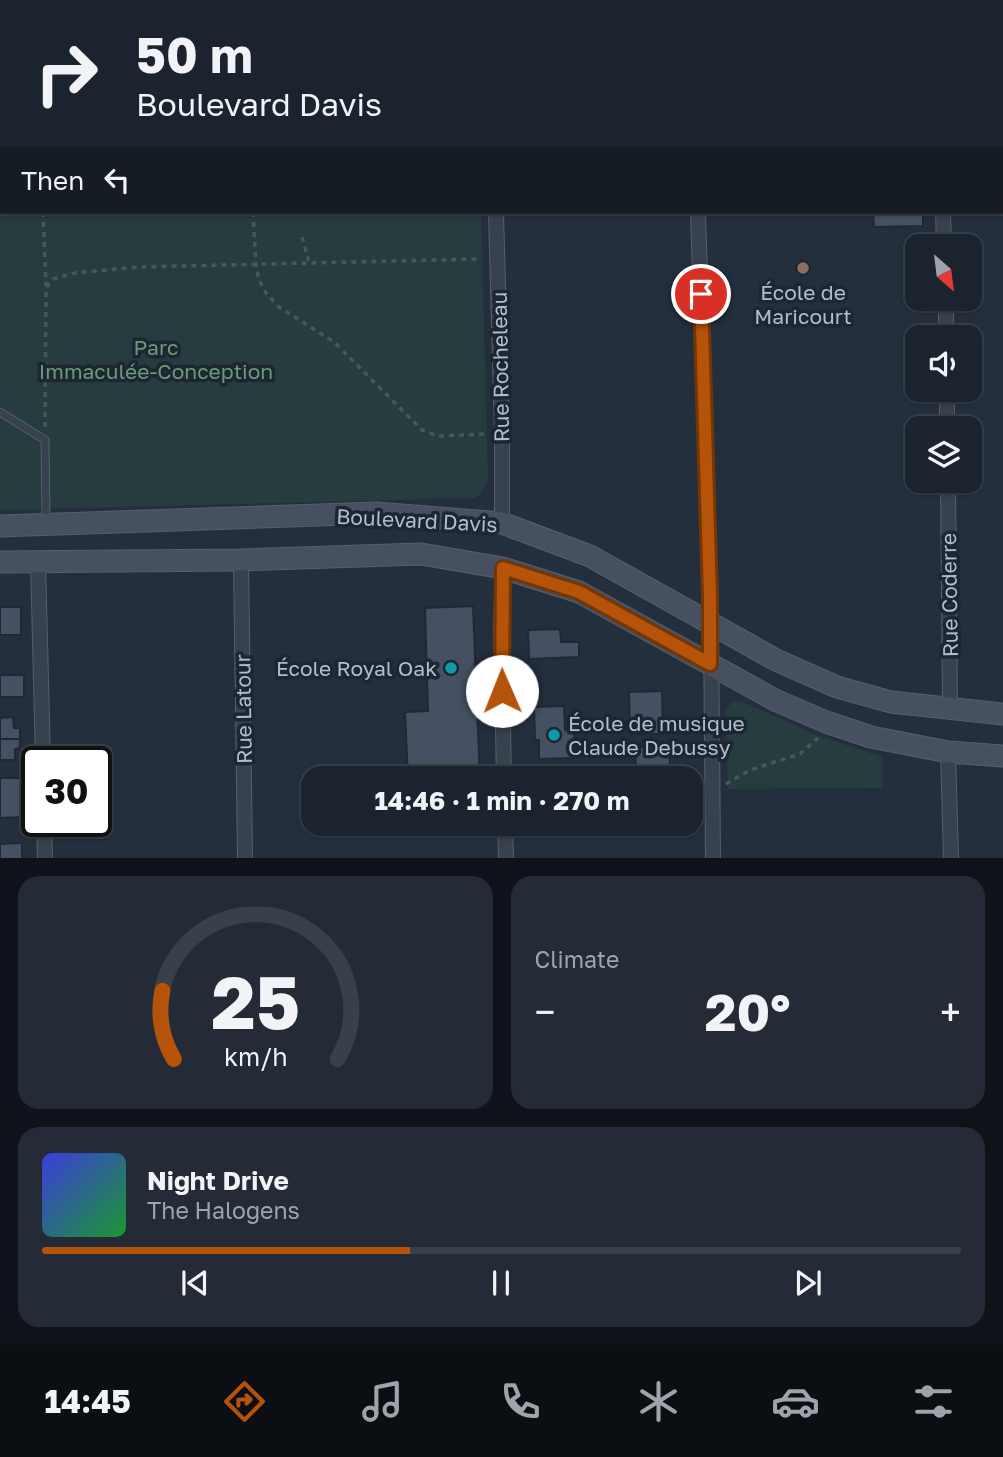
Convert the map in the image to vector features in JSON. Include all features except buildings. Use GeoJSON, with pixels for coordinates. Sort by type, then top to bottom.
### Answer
{"type":"FeatureCollection","features":[{"type":"Feature","properties":{"kind":"street","name":"Rue Rocheleau"},"geometry":{"type":"LineString","coordinates":[[496,214],[502,523]]}},
{"type":"Feature","properties":{"kind":"street"},"geometry":{"type":"LineString","coordinates":[[698,214],[710,622],[713,858]]}},
{"type":"Feature","properties":{"kind":"street"},"geometry":{"type":"LineString","coordinates":[[943,214],[944,234]]}},
{"type":"Feature","properties":{"kind":"street","name":"Rue Coderre"},"geometry":{"type":"LineString","coordinates":[[948,493],[950,708]]}},
{"type":"Feature","properties":{"kind":"street","name":"Boulevard Davis"},"geometry":{"type":"LineString","coordinates":[[0,526],[376,513],[502,523],[590,555],[776,660],[837,687],[891,702],[1003,714]]}},
{"type":"Feature","properties":{"kind":"street","name":"Boulevard Davis"},"geometry":{"type":"LineString","coordinates":[[0,562],[241,560],[421,554],[503,568],[579,592],[775,700],[835,725],[870,737],[948,752],[1003,756]]}},
{"type":"Feature","properties":{"kind":"street","name":"Rue Latour"},"geometry":{"type":"LineString","coordinates":[[241,560],[245,858]]}},
{"type":"Feature","properties":{"kind":"street"},"geometry":{"type":"LineString","coordinates":[[38,561],[43,746]]}},
{"type":"Feature","properties":{"kind":"street"},"geometry":{"type":"LineString","coordinates":[[503,568],[501,625],[504,766]]}},
{"type":"Feature","properties":{"kind":"street"},"geometry":{"type":"LineString","coordinates":[[948,752],[951,858]]}},
{"type":"Feature","properties":{"kind":"street"},"geometry":{"type":"LineString","coordinates":[[505,836],[506,858]]}},
{"type":"Feature","properties":{"kind":"street"},"geometry":{"type":"LineString","coordinates":[[44,837],[45,858]]}},
{"type":"Feature","properties":{"kind":"lane"},"geometry":{"type":"LineString","coordinates":[[0,412],[45,440],[46,526]]}},
{"type":"Feature","properties":{"kind":"path"},"geometry":{"type":"LineString","coordinates":[[43,214],[46,288],[45,440]]}},
{"type":"Feature","properties":{"kind":"path"},"geometry":{"type":"LineString","coordinates":[[253,214],[259,279],[266,293],[279,307],[334,342],[422,430],[438,436],[502,433]]}},
{"type":"Feature","properties":{"kind":"path"},"geometry":{"type":"LineString","coordinates":[[302,237],[309,262]]}},
{"type":"Feature","properties":{"kind":"path"},"geometry":{"type":"LineString","coordinates":[[46,288],[53,279],[75,273],[138,267],[498,259]]}},
{"type":"Feature","properties":{"kind":"path"},"geometry":{"type":"LineString","coordinates":[[712,792],[750,770],[800,754],[835,725]]}},
{"type":"Feature","properties":{"kind":"green space","name":"Parc Immaculée-Conception"},"geometry":{"type":"Polygon","coordinates":[[[0,214],[481,214],[488,480],[482,492],[475,498],[0,510],[0,214]]]}},
{"type":"Feature","properties":{"kind":"green space"},"geometry":{"type":"Polygon","coordinates":[[[741,701],[816,735],[882,757],[883,788],[728,789],[726,710],[732,702],[741,701]]]}},
{"type":"Feature","properties":{"kind":"place","name":"École de Maricourt"},"geometry":{"type":"Point","coordinates":[803,268]}},
{"type":"Feature","properties":{"kind":"place","name":"École Royal Oak"},"geometry":{"type":"Point","coordinates":[451,668]}},
{"type":"Feature","properties":{"kind":"place","name":"École de musique Claude Debussy"},"geometry":{"type":"Point","coordinates":[554,735]}},
{"type":"Feature","properties":{"kind":"route"},"geometry":{"type":"LineString","coordinates":[[502,691],[503,568],[579,592],[710,664],[701,294]]}}]}
